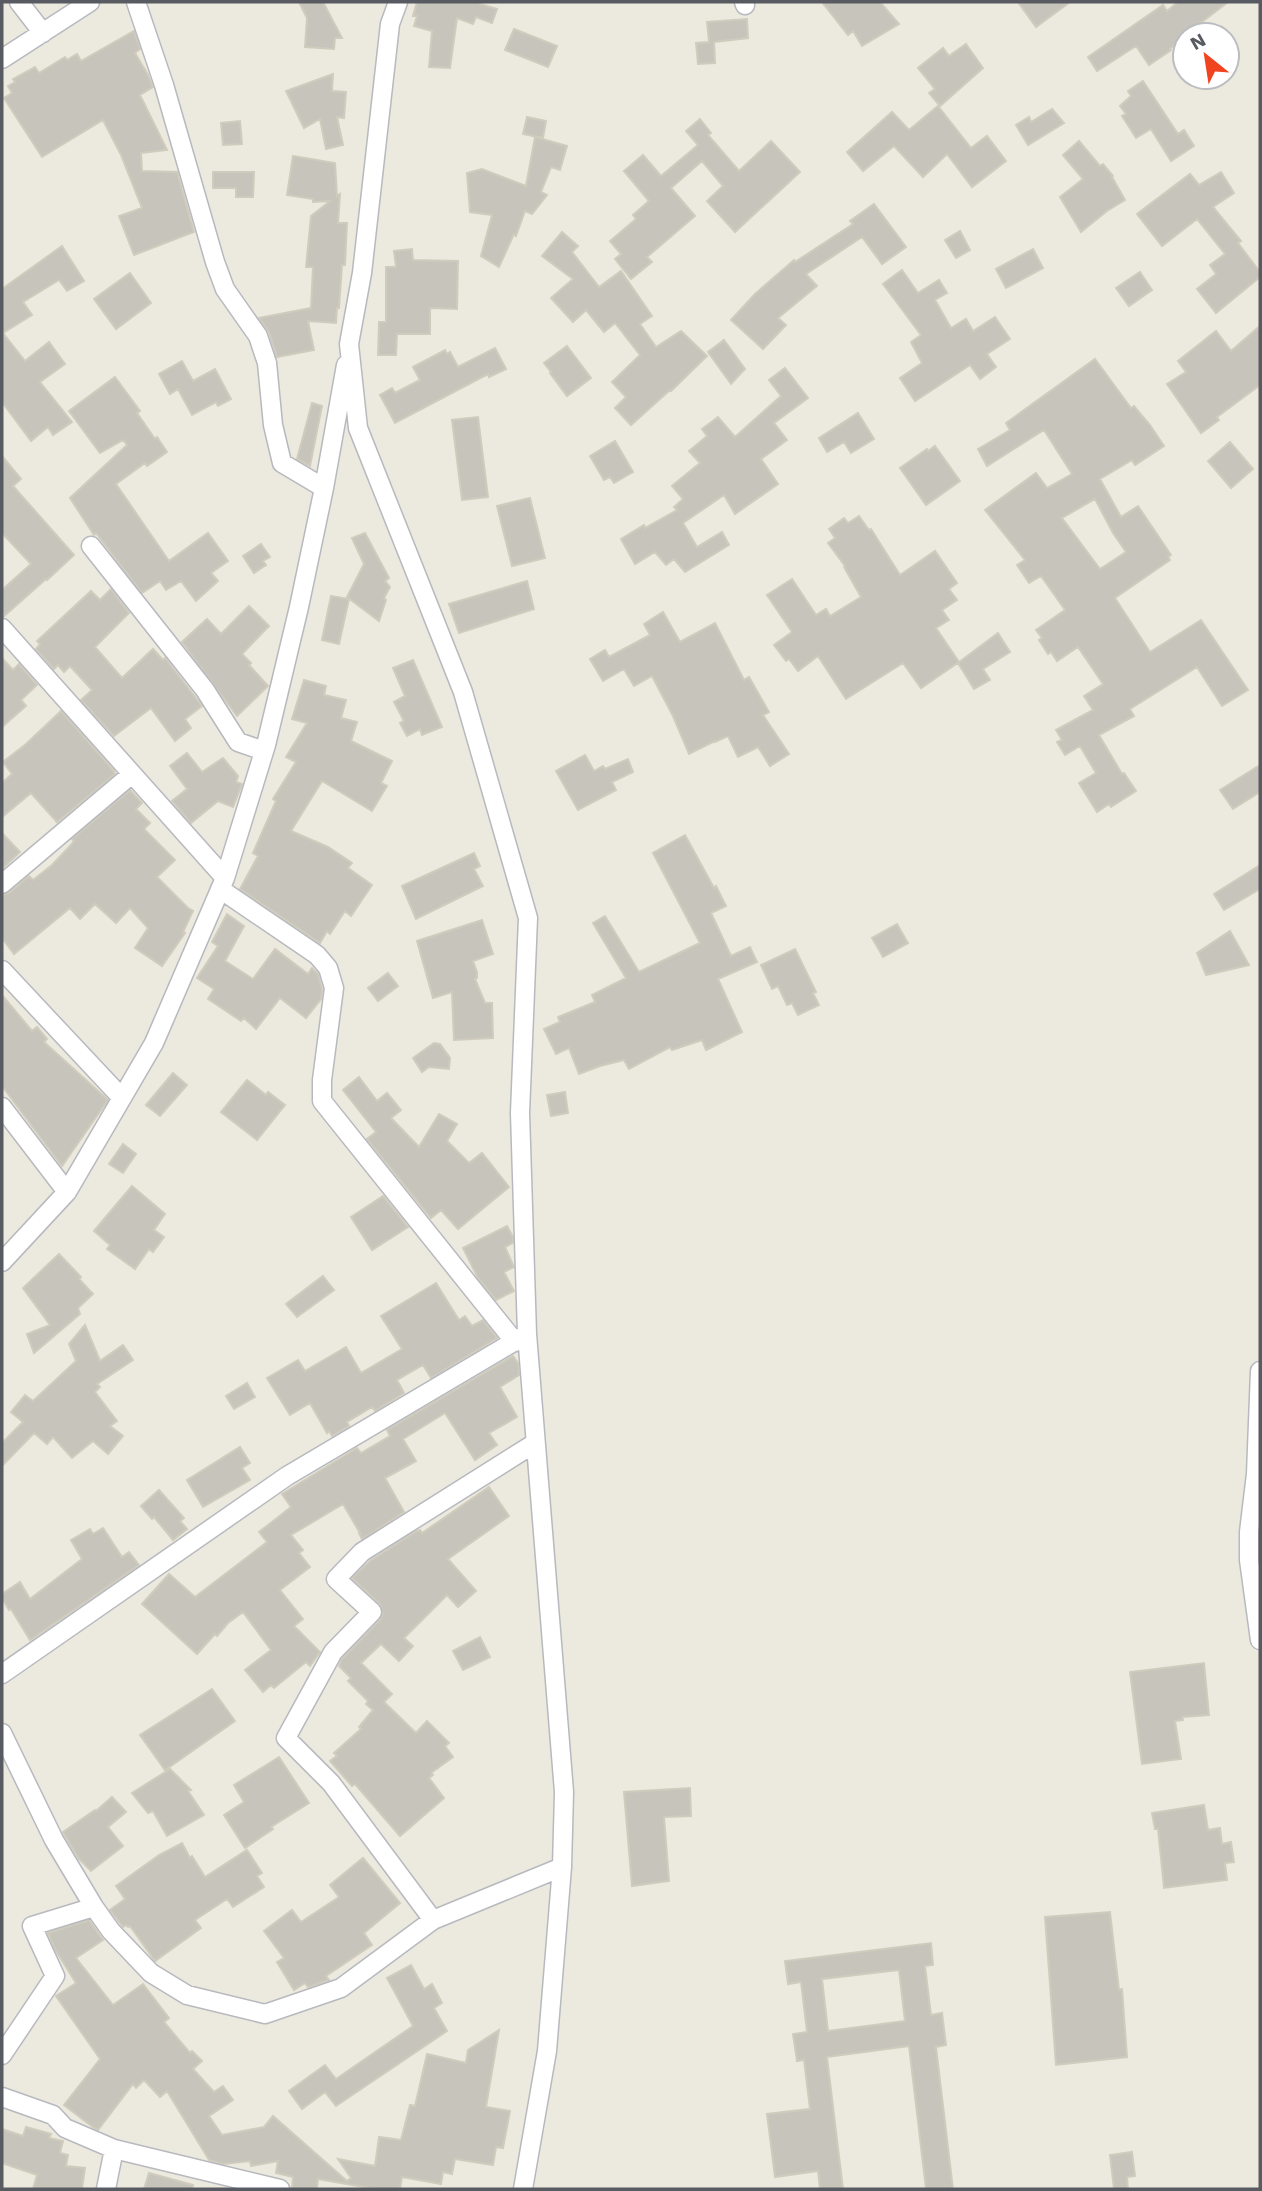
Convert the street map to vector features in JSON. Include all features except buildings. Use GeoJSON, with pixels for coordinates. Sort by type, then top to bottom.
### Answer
{"type":"FeatureCollection","features":[{"type":"Feature","properties":{"kind":"street"},"geometry":{"type":"LineString","coordinates":[[19,2],[43,33]]}},
{"type":"Feature","properties":{"kind":"street"},"geometry":{"type":"LineString","coordinates":[[2,59],[90,2]]}},
{"type":"Feature","properties":{"kind":"street"},"geometry":{"type":"LineString","coordinates":[[136,2],[164,85],[215,262],[225,289],[258,336],[267,363],[274,425],[282,463],[324,488]]}},
{"type":"Feature","properties":{"kind":"street"},"geometry":{"type":"LineString","coordinates":[[2,1262],[67,1192],[154,1043],[222,884],[264,751],[324,488],[362,272],[390,24],[398,2]]}},
{"type":"Feature","properties":{"kind":"street"},"geometry":{"type":"LineString","coordinates":[[349,344],[358,428],[463,692],[528,918],[520,1113],[521,1338],[535,1443],[564,1792],[562,1867],[547,2051],[523,2189]]}},
{"type":"Feature","properties":{"kind":"street"},"geometry":{"type":"LineString","coordinates":[[91,546],[205,690],[239,742],[264,751]]}},
{"type":"Feature","properties":{"kind":"street"},"geometry":{"type":"LineString","coordinates":[[2,628],[132,774],[222,884],[317,955],[328,968],[334,988],[321,1080],[322,1101],[521,1338]]}},
{"type":"Feature","properties":{"kind":"street"},"geometry":{"type":"LineString","coordinates":[[2,884],[132,774]]}},
{"type":"Feature","properties":{"kind":"street"},"geometry":{"type":"LineString","coordinates":[[2,970],[122,1098]]}},
{"type":"Feature","properties":{"kind":"street"},"geometry":{"type":"LineString","coordinates":[[2,1107],[67,1192]]}},
{"type":"Feature","properties":{"kind":"street"},"geometry":{"type":"LineString","coordinates":[[2,1674],[287,1476],[521,1338]]}},
{"type":"Feature","properties":{"kind":"street"},"geometry":{"type":"LineString","coordinates":[[1260,1371],[1249,1560],[1260,1640]]}},
{"type":"Feature","properties":{"kind":"street"},"geometry":{"type":"LineString","coordinates":[[433,1920],[331,1783],[286,1738],[333,1652],[372,1612],[336,1579],[362,1552],[535,1443]]}},
{"type":"Feature","properties":{"kind":"street"},"geometry":{"type":"LineString","coordinates":[[2,1733],[54,1840],[94,1907],[111,1931],[150,1973],[187,1996],[265,2014],[341,1988],[433,1920],[562,1867]]}},
{"type":"Feature","properties":{"kind":"street"},"geometry":{"type":"LineString","coordinates":[[2,2055],[55,1976],[32,1926],[94,1907]]}},
{"type":"Feature","properties":{"kind":"street"},"geometry":{"type":"LineString","coordinates":[[2,2097],[53,2115],[65,2127],[114,2149],[280,2189]]}},
{"type":"Feature","properties":{"kind":"street"},"geometry":{"type":"LineString","coordinates":[[106,2189],[114,2149]]}}]}
